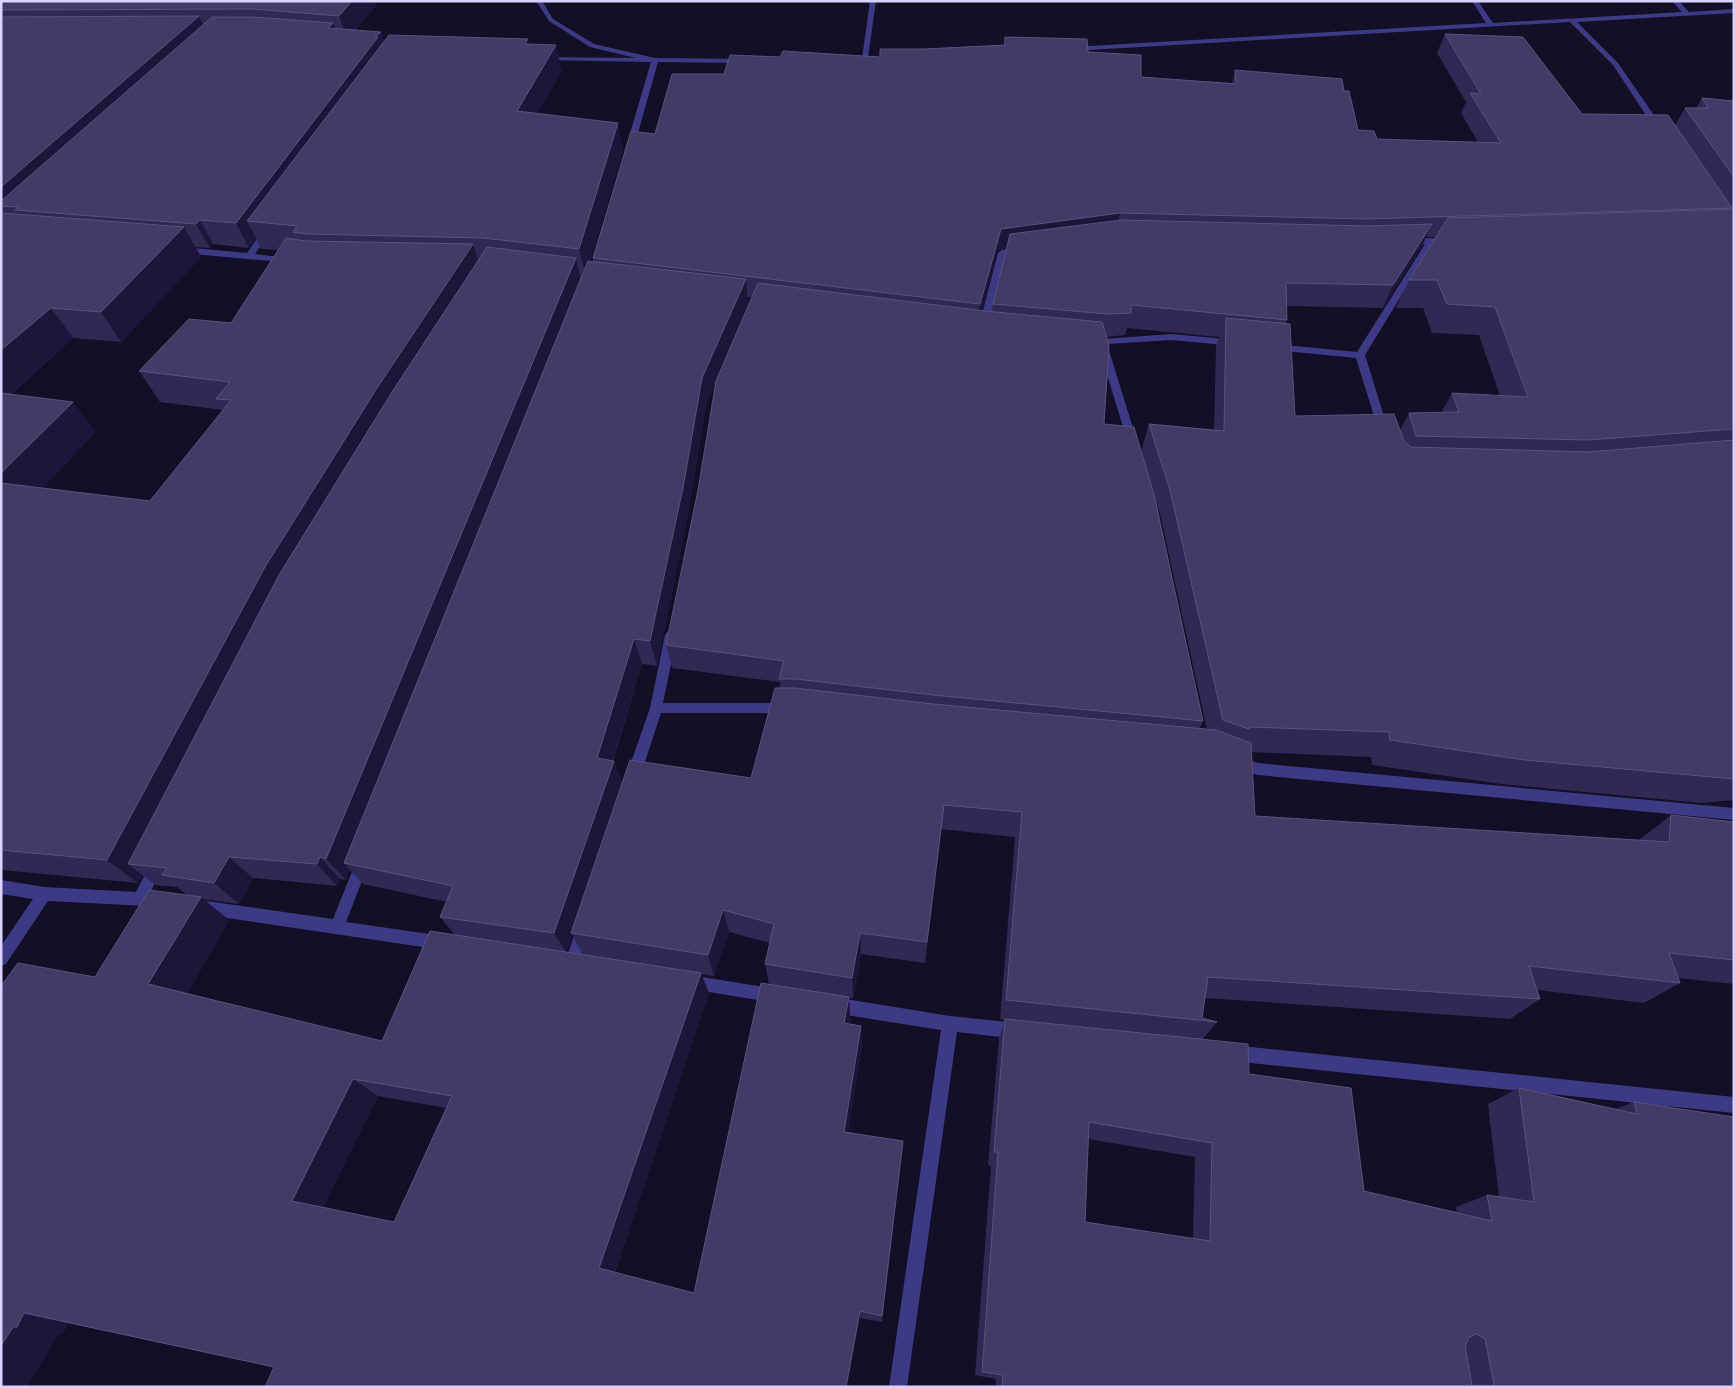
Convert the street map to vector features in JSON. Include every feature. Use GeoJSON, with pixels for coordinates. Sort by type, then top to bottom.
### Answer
{"type":"FeatureCollection","features":[{"type":"Feature","properties":{"kind":"street"},"geometry":{"type":"LineString","coordinates":[[539,1],[551,20],[592,46],[655,60]]}},
{"type":"Feature","properties":{"kind":"street"},"geometry":{"type":"LineString","coordinates":[[865,58],[873,1]]}},
{"type":"Feature","properties":{"kind":"street"},"geometry":{"type":"LineString","coordinates":[[1475,1],[1490,24]]}},
{"type":"Feature","properties":{"kind":"street"},"geometry":{"type":"LineString","coordinates":[[1675,1],[1687,13]]}},
{"type":"Feature","properties":{"kind":"street"},"geometry":{"type":"LineString","coordinates":[[1064,49],[1734,11]]}},
{"type":"Feature","properties":{"kind":"street"},"geometry":{"type":"LineString","coordinates":[[1571,20],[1616,64],[1664,137]]}},
{"type":"Feature","properties":{"kind":"street"},"geometry":{"type":"LineString","coordinates":[[527,57],[753,61]]}},
{"type":"Feature","properties":{"kind":"street"},"geometry":{"type":"LineString","coordinates":[[856,59],[875,58]]}},
{"type":"Feature","properties":{"kind":"street"},"geometry":{"type":"LineString","coordinates":[[625,162],[655,60]]}},
{"type":"Feature","properties":{"kind":"street"},"geometry":{"type":"LineString","coordinates":[[249,256],[272,224]]}},
{"type":"Feature","properties":{"kind":"street"},"geometry":{"type":"LineString","coordinates":[[1395,242],[1461,240]]}},
{"type":"Feature","properties":{"kind":"street"},"geometry":{"type":"LineString","coordinates":[[1386,441],[1360,355],[1432,241]]}},
{"type":"Feature","properties":{"kind":"street"},"geometry":{"type":"LineString","coordinates":[[982,330],[1002,253],[1035,248]]}},
{"type":"Feature","properties":{"kind":"street"},"geometry":{"type":"LineString","coordinates":[[170,250],[249,256],[294,262]]}},
{"type":"Feature","properties":{"kind":"street"},"geometry":{"type":"LineString","coordinates":[[1135,453],[1098,342],[1172,337],[1241,344]]}},
{"type":"Feature","properties":{"kind":"street"},"geometry":{"type":"LineString","coordinates":[[1261,346],[1360,355]]}},
{"type":"Feature","properties":{"kind":"street"},"geometry":{"type":"LineString","coordinates":[[628,793],[656,708],[674,621]]}},
{"type":"Feature","properties":{"kind":"street"},"geometry":{"type":"LineString","coordinates":[[656,708],[798,708]]}},
{"type":"Feature","properties":{"kind":"street"},"geometry":{"type":"LineString","coordinates":[[1230,759],[1258,769],[1734,814]]}},
{"type":"Feature","properties":{"kind":"street"},"geometry":{"type":"LineString","coordinates":[[337,927],[366,853]]}},
{"type":"Feature","properties":{"kind":"street"},"geometry":{"type":"LineString","coordinates":[[140,898],[162,854]]}},
{"type":"Feature","properties":{"kind":"street"},"geometry":{"type":"LineString","coordinates":[[1,887],[44,894],[140,898],[160,901]]}},
{"type":"Feature","properties":{"kind":"street"},"geometry":{"type":"LineString","coordinates":[[1,959],[44,894]]}},
{"type":"Feature","properties":{"kind":"street"},"geometry":{"type":"LineString","coordinates":[[189,906],[455,945]]}},
{"type":"Feature","properties":{"kind":"street"},"geometry":{"type":"LineString","coordinates":[[572,962],[588,915]]}},
{"type":"Feature","properties":{"kind":"street"},"geometry":{"type":"LineString","coordinates":[[679,980],[786,997]]}},
{"type":"Feature","properties":{"kind":"street"},"geometry":{"type":"LineString","coordinates":[[824,1004],[950,1024],[1030,1032]]}},
{"type":"Feature","properties":{"kind":"street"},"geometry":{"type":"LineString","coordinates":[[898,1387],[950,1024]]}},
{"type":"Feature","properties":{"kind":"street"},"geometry":{"type":"LineString","coordinates":[[1218,1052],[1734,1105]]}},
{"type":"Feature","properties":{"kind":"building"},"geometry":{"type":"Polygon","coordinates":[[[1,1],[352,1],[339,16],[253,9],[1,10],[1,1]]]}},
{"type":"Feature","properties":{"kind":"building"},"geometry":{"type":"Polygon","coordinates":[[[199,16],[1,187],[1,17],[199,16]]]}},
{"type":"Feature","properties":{"kind":"building"},"geometry":{"type":"Polygon","coordinates":[[[212,17],[253,17],[333,23],[328,28],[381,32],[375,37],[378,37],[236,223],[200,220],[196,224],[15,210],[19,207],[1,206],[1,201],[212,17]]]}},
{"type":"Feature","properties":{"kind":"building"},"geometry":{"type":"Polygon","coordinates":[[[1445,34],[1523,37],[1582,114],[1668,115],[1732,208],[1366,219],[1120,213],[1001,229],[980,304],[593,258],[631,131],[655,134],[672,74],[724,74],[730,55],[780,57],[783,51],[880,57],[880,49],[1005,45],[1005,37],[1087,39],[1088,52],[1141,55],[1141,77],[1236,84],[1235,70],[1342,79],[1344,91],[1349,91],[1358,130],[1374,131],[1377,139],[1501,143],[1470,93],[1481,94],[1445,34]]]}},
{"type":"Feature","properties":{"kind":"building"},"geometry":{"type":"Polygon","coordinates":[[[389,35],[528,39],[525,44],[556,45],[517,111],[618,123],[579,249],[483,238],[307,234],[293,232],[297,226],[247,221],[389,35]]]}},
{"type":"Feature","properties":{"kind":"building"},"geometry":{"type":"Polygon","coordinates":[[[1702,98],[1734,101],[1734,177],[1685,108],[1708,108],[1702,98]]]}},
{"type":"Feature","properties":{"kind":"building"},"geometry":{"type":"Polygon","coordinates":[[[1734,209],[1734,429],[1588,440],[1416,436],[1409,413],[1459,412],[1452,393],[1528,397],[1495,307],[1447,304],[1437,280],[1409,280],[1448,218],[1734,209]]]}},
{"type":"Feature","properties":{"kind":"building"},"geometry":{"type":"Polygon","coordinates":[[[1,213],[184,227],[101,312],[51,308],[1,350],[1,213]]]}},
{"type":"Feature","properties":{"kind":"building"},"geometry":{"type":"Polygon","coordinates":[[[1121,220],[1367,226],[1432,224],[1393,285],[1286,283],[1287,320],[1131,305],[1131,313],[1107,314],[993,304],[1010,234],[1121,220]]]}},
{"type":"Feature","properties":{"kind":"building"},"geometry":{"type":"Polygon","coordinates":[[[286,238],[306,241],[473,244],[377,388],[265,567],[107,860],[1,850],[1,483],[150,501],[231,400],[216,399],[230,382],[139,371],[189,319],[231,323],[286,238]]]}},
{"type":"Feature","properties":{"kind":"building"},"geometry":{"type":"Polygon","coordinates":[[[487,247],[576,258],[326,859],[320,857],[317,864],[229,857],[214,883],[162,875],[167,868],[128,864],[279,575],[392,392],[487,247]]]}},
{"type":"Feature","properties":{"kind":"building"},"geometry":{"type":"Polygon","coordinates":[[[588,261],[746,279],[702,378],[683,488],[650,641],[634,639],[597,758],[614,761],[554,933],[440,917],[453,886],[344,863],[588,261]]]}},
{"type":"Feature","properties":{"kind":"building"},"geometry":{"type":"Polygon","coordinates":[[[758,283],[985,311],[1102,322],[1109,346],[1104,424],[1134,427],[1154,495],[1203,721],[933,695],[796,679],[779,679],[784,661],[666,645],[698,490],[716,381],[758,283]]]}},
{"type":"Feature","properties":{"kind":"building"},"geometry":{"type":"Polygon","coordinates":[[[1226,318],[1290,324],[1295,416],[1394,414],[1404,441],[1411,447],[1588,452],[1734,440],[1734,779],[1525,760],[1390,740],[1389,732],[1249,727],[1249,729],[1223,720],[1170,490],[1149,424],[1224,431],[1226,318]]]}},
{"type":"Feature","properties":{"kind":"building"},"geometry":{"type":"Polygon","coordinates":[[[1,393],[73,402],[1,473],[1,393]]]}},
{"type":"Feature","properties":{"kind":"building"},"geometry":{"type":"Polygon","coordinates":[[[775,688],[795,688],[933,704],[1216,730],[1251,743],[1255,816],[1669,842],[1671,815],[1734,822],[1734,960],[1669,953],[1680,983],[1529,966],[1540,999],[1208,977],[1202,1018],[1217,1022],[1006,1000],[1022,812],[944,805],[927,942],[860,933],[852,978],[765,964],[774,924],[723,910],[708,955],[571,933],[630,760],[751,778],[775,688]]]}},
{"type":"Feature","properties":{"kind":"building"},"geometry":{"type":"Polygon","coordinates":[[[149,890],[201,897],[148,984],[382,1041],[430,931],[701,973],[599,1268],[694,1293],[761,983],[849,997],[844,1023],[861,1026],[844,1132],[903,1141],[882,1316],[860,1311],[846,1387],[265,1387],[274,1367],[24,1313],[17,1327],[13,1327],[1,1346],[1,986],[18,963],[95,977],[149,890]],[[353,1079],[292,1201],[394,1222],[452,1096],[353,1079]]]}},
{"type":"Feature","properties":{"kind":"building"},"geometry":{"type":"Polygon","coordinates":[[[1005,1019],[1248,1044],[1249,1074],[1351,1088],[1364,1191],[1492,1221],[1487,1195],[1534,1202],[1519,1088],[1637,1114],[1634,1102],[1734,1117],[1734,1387],[1002,1387],[1003,1375],[982,1372],[998,1152],[994,1152],[1005,1019]],[[1089,1122],[1085,1222],[1210,1241],[1212,1143],[1089,1122]],[[1477,1334],[1469,1337],[1465,1346],[1472,1386],[1492,1386],[1494,1384],[1485,1339],[1477,1334]]]}}]}
